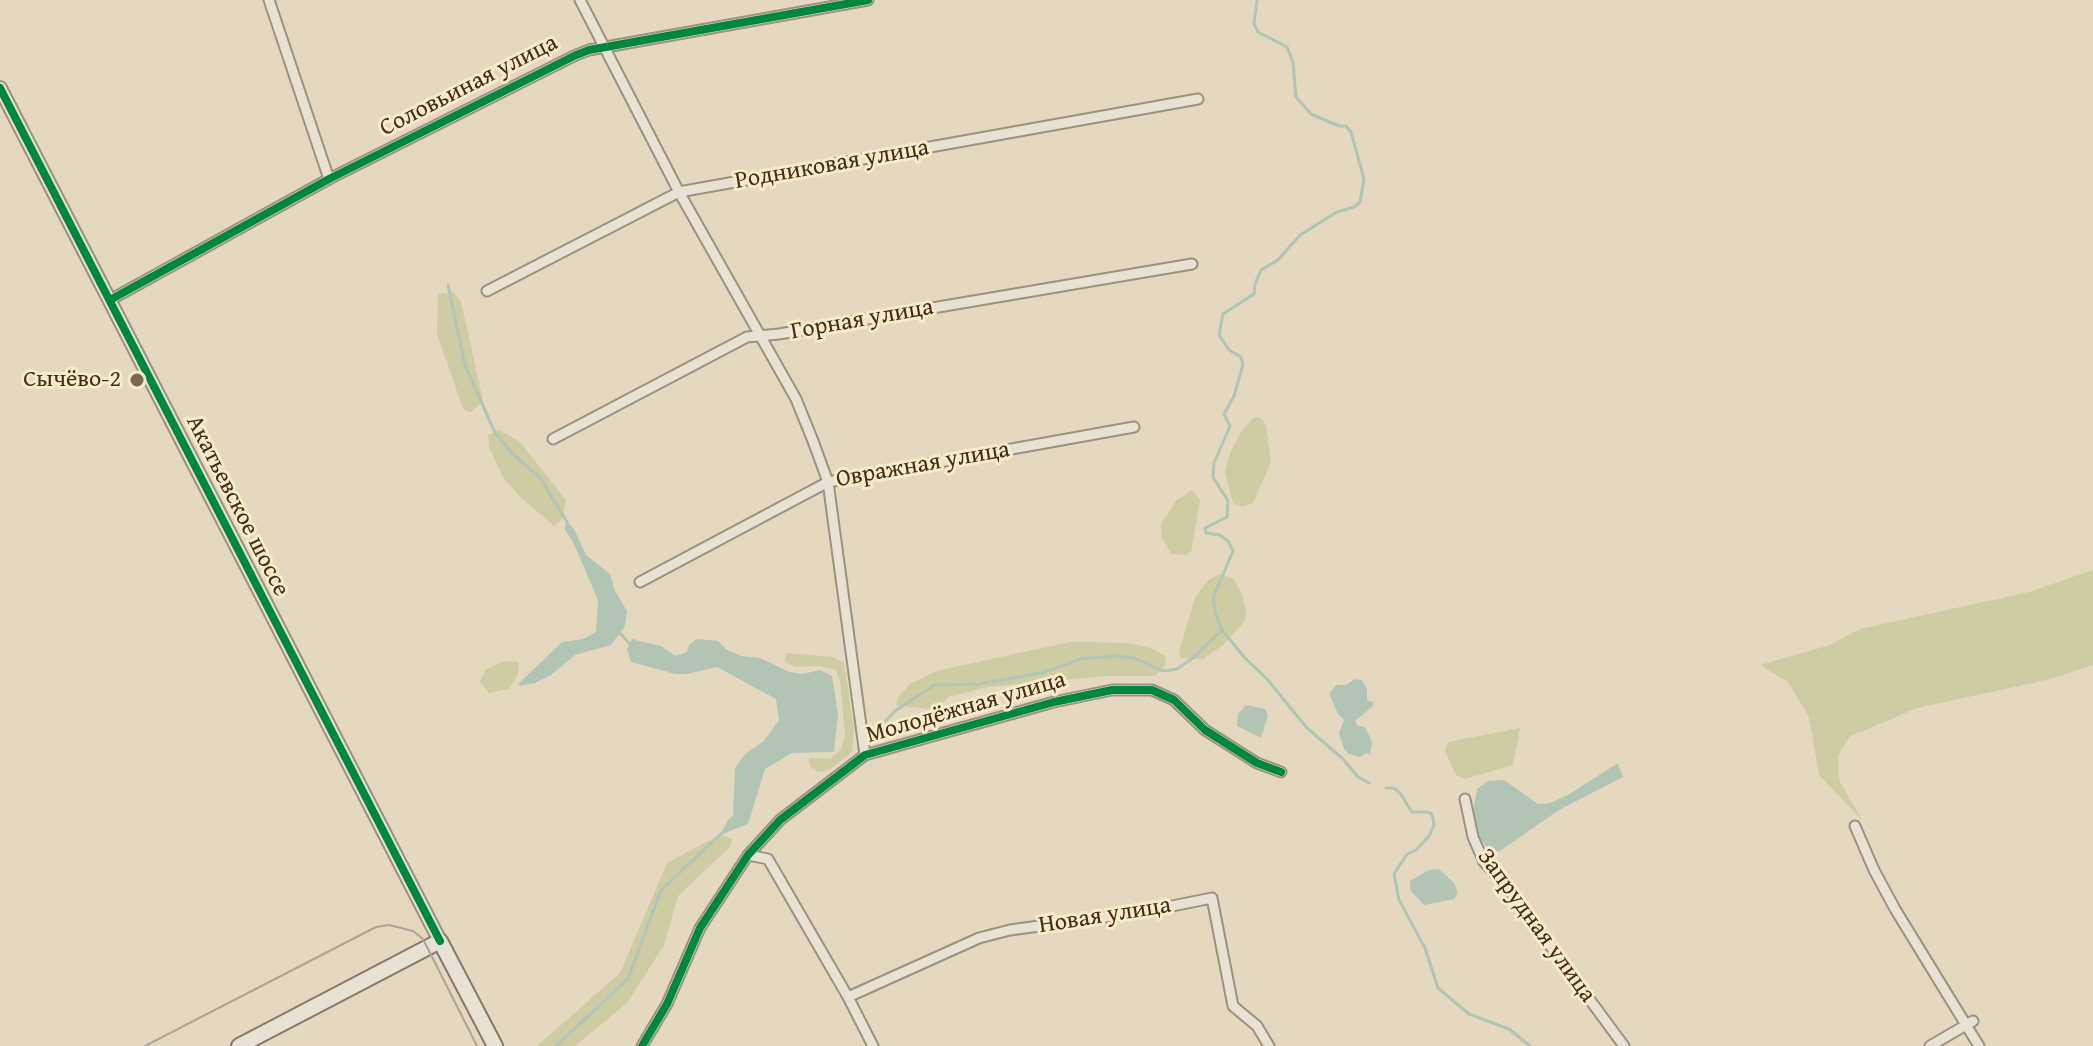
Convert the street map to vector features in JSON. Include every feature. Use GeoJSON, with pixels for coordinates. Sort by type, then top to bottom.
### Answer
{"type":"FeatureCollection","features":[{"type":"Feature","properties":{"kind":"main road"},"geometry":{"type":"LineString","coordinates":[[239,1046],[440,941]]}},
{"type":"Feature","properties":{"kind":"main road","name":"Акатьевское шоссе"},"geometry":{"type":"LineString","coordinates":[[440,941],[495,1046]]}},
{"type":"Feature","properties":{"kind":"street"},"geometry":{"type":"LineString","coordinates":[[269,0],[329,179]]}},
{"type":"Feature","properties":{"kind":"street"},"geometry":{"type":"LineString","coordinates":[[580,0],[679,192],[796,399],[828,482],[865,755]]}},
{"type":"Feature","properties":{"kind":"street","name":"Соловьиная улица"},"geometry":{"type":"LineString","coordinates":[[110,300],[329,179],[576,55],[868,0]]}},
{"type":"Feature","properties":{"kind":"street","name":"Акатьевское шоссе"},"geometry":{"type":"LineString","coordinates":[[0,88],[440,941]]}},
{"type":"Feature","properties":{"kind":"street","name":"Родниковая улица"},"geometry":{"type":"LineString","coordinates":[[487,291],[679,192],[1198,99]]}},
{"type":"Feature","properties":{"kind":"street","name":"Горная улица"},"geometry":{"type":"LineString","coordinates":[[553,439],[747,337],[1192,264]]}},
{"type":"Feature","properties":{"kind":"street","name":"Овражная улица"},"geometry":{"type":"LineString","coordinates":[[640,582],[828,482],[1134,427]]}},
{"type":"Feature","properties":{"kind":"street","name":"Молодёжная улица"},"geometry":{"type":"LineString","coordinates":[[642,1046],[667,1004],[700,928],[748,855],[780,820],[865,755],[1054,702],[1112,690],[1152,690],[1174,700],[1205,730],[1257,763],[1281,772]]}},
{"type":"Feature","properties":{"kind":"street","name":"Запрудная улица"},"geometry":{"type":"LineString","coordinates":[[1465,799],[1473,837],[1484,862],[1503,882],[1624,1046]]}},
{"type":"Feature","properties":{"kind":"street"},"geometry":{"type":"LineString","coordinates":[[1855,826],[1895,909],[1969,1023],[1979,1046]]}},
{"type":"Feature","properties":{"kind":"street"},"geometry":{"type":"LineString","coordinates":[[748,855],[768,859],[873,1046]]}},
{"type":"Feature","properties":{"kind":"street","name":"Новая улица"},"geometry":{"type":"LineString","coordinates":[[848,997],[979,938],[1010,930],[1142,912],[1212,898],[1233,1006],[1257,1026],[1269,1046]]}},
{"type":"Feature","properties":{"kind":"street"},"geometry":{"type":"LineString","coordinates":[[1930,1046],[1969,1023]]}},
{"type":"Feature","properties":{"kind":"green space"},"geometry":{"type":"Polygon","coordinates":[[[453,292],[461,301],[483,401],[470,413],[463,409],[437,334],[438,294],[453,292]]]}},
{"type":"Feature","properties":{"kind":"green space"},"geometry":{"type":"Polygon","coordinates":[[[1260,417],[1266,425],[1271,462],[1253,503],[1243,507],[1233,503],[1225,472],[1230,453],[1241,432],[1253,418],[1260,417]]]}},
{"type":"Feature","properties":{"kind":"green space"},"geometry":{"type":"Polygon","coordinates":[[[499,430],[520,442],[566,500],[562,519],[554,526],[521,498],[503,477],[489,447],[488,435],[499,430]]]}},
{"type":"Feature","properties":{"kind":"green space"},"geometry":{"type":"Polygon","coordinates":[[[1192,490],[1200,500],[1191,552],[1186,555],[1171,554],[1162,538],[1161,524],[1176,501],[1192,490]]]}},
{"type":"Feature","properties":{"kind":"green space"},"geometry":{"type":"Polygon","coordinates":[[[2093,570],[2093,665],[2047,680],[1917,708],[1849,737],[1838,756],[1839,780],[1862,820],[1819,775],[1809,717],[1788,682],[1760,665],[1830,645],[1860,629],[2029,592],[2093,570]]]}},
{"type":"Feature","properties":{"kind":"green space"},"geometry":{"type":"Polygon","coordinates":[[[1220,574],[1234,579],[1243,597],[1245,621],[1223,645],[1203,659],[1181,658],[1179,651],[1195,598],[1208,580],[1220,574]]]}},
{"type":"Feature","properties":{"kind":"green space"},"geometry":{"type":"Polygon","coordinates":[[[1070,642],[1127,643],[1148,647],[1165,656],[1166,664],[1155,676],[1106,676],[988,687],[948,697],[941,705],[929,709],[896,705],[899,696],[910,684],[936,671],[1070,642]]]}},
{"type":"Feature","properties":{"kind":"green space"},"geometry":{"type":"Polygon","coordinates":[[[786,653],[833,657],[844,663],[854,729],[852,752],[830,769],[818,772],[810,767],[809,758],[830,759],[841,750],[845,735],[840,680],[835,669],[795,667],[785,661],[786,653]]]}},
{"type":"Feature","properties":{"kind":"green space"},"geometry":{"type":"Polygon","coordinates":[[[505,661],[519,662],[518,674],[509,689],[489,693],[480,682],[486,669],[505,661]]]}},
{"type":"Feature","properties":{"kind":"green space"},"geometry":{"type":"Polygon","coordinates":[[[1520,728],[1513,765],[1465,779],[1456,775],[1445,751],[1448,742],[1520,728]]]}},
{"type":"Feature","properties":{"kind":"green space"},"geometry":{"type":"Polygon","coordinates":[[[720,835],[732,839],[731,846],[678,896],[664,945],[627,1003],[575,1046],[537,1046],[620,973],[667,863],[720,835]]]}},
{"type":"Feature","properties":{"kind":"shaded area"},"geometry":{"type":"Polygon","coordinates":[[[566,520],[574,529],[586,555],[610,574],[615,591],[627,611],[625,626],[611,645],[575,655],[551,675],[521,686],[518,684],[562,642],[583,639],[596,632],[598,600],[565,530],[566,520]]]}},
{"type":"Feature","properties":{"kind":"shaded area"},"geometry":{"type":"Polygon","coordinates":[[[632,639],[661,646],[675,656],[687,652],[689,645],[697,639],[718,641],[727,650],[741,656],[760,658],[789,672],[802,674],[820,670],[832,676],[838,714],[834,752],[792,753],[765,769],[748,824],[720,835],[733,816],[735,768],[746,753],[764,741],[779,720],[776,699],[717,667],[675,674],[631,662],[627,649],[632,639]]]}},
{"type":"Feature","properties":{"kind":"shaded area"},"geometry":{"type":"Polygon","coordinates":[[[1355,679],[1362,680],[1367,689],[1367,700],[1373,702],[1373,706],[1355,721],[1358,726],[1365,727],[1372,742],[1370,755],[1366,753],[1360,757],[1344,749],[1339,733],[1344,720],[1329,694],[1336,685],[1346,685],[1355,679]]]}},
{"type":"Feature","properties":{"kind":"shaded area"},"geometry":{"type":"Polygon","coordinates":[[[1246,705],[1265,709],[1268,715],[1261,738],[1237,726],[1238,714],[1246,705]]]}},
{"type":"Feature","properties":{"kind":"shaded area"},"geometry":{"type":"Polygon","coordinates":[[[1618,763],[1623,777],[1559,810],[1500,851],[1488,849],[1480,838],[1473,811],[1477,789],[1488,781],[1504,780],[1538,804],[1550,803],[1618,763]]]}},
{"type":"Feature","properties":{"kind":"shaded area"},"geometry":{"type":"Polygon","coordinates":[[[1439,869],[1454,883],[1458,893],[1454,899],[1424,905],[1410,890],[1410,881],[1429,870],[1439,869]]]}},
{"type":"Feature","properties":{"kind":"waterway"},"geometry":{"type":"LineString","coordinates":[[1257,0],[1254,24],[1258,32],[1287,47],[1293,62],[1296,97],[1311,114],[1346,126],[1351,132],[1364,179],[1360,202],[1300,235],[1278,260],[1261,270],[1254,294],[1223,314],[1219,335],[1229,350],[1241,357],[1243,365],[1234,396],[1224,414],[1230,426],[1214,463],[1213,477],[1228,501],[1227,517],[1205,528],[1206,533],[1220,535],[1228,541],[1233,551],[1213,598],[1222,630],[1244,657],[1267,679],[1307,728],[1343,759],[1358,777],[1369,783]]}},
{"type":"Feature","properties":{"kind":"waterway"},"geometry":{"type":"LineString","coordinates":[[448,285],[465,365],[495,433],[541,479],[567,522]]}},
{"type":"Feature","properties":{"kind":"waterway"},"geometry":{"type":"LineString","coordinates":[[874,734],[895,711],[934,685],[979,684],[1041,673],[1081,659],[1116,656],[1134,658],[1163,671],[1177,669],[1222,630]]}},
{"type":"Feature","properties":{"kind":"waterway"},"geometry":{"type":"LineString","coordinates":[[619,632],[630,644]]}},
{"type":"Feature","properties":{"kind":"waterway"},"geometry":{"type":"LineString","coordinates":[[1386,788],[1394,788],[1400,793],[1412,812],[1431,813],[1433,818],[1434,825],[1429,836],[1416,850],[1407,854],[1394,874],[1399,900],[1425,948],[1438,988],[1469,1014],[1509,1029],[1530,1046]]}},
{"type":"Feature","properties":{"kind":"waterway"},"geometry":{"type":"LineString","coordinates":[[556,1046],[628,979],[661,890],[722,833]]}},
{"type":"Feature","properties":{"kind":"tram line"},"geometry":{"type":"LineString","coordinates":[[145,1046],[376,927],[389,925],[413,931],[423,939],[477,1046]]}},
{"type":"Feature","properties":{"kind":"cycle path"},"geometry":{"type":"LineString","coordinates":[[110,300],[329,179],[576,55],[589,50],[868,0]]}},
{"type":"Feature","properties":{"kind":"cycle path"},"geometry":{"type":"LineString","coordinates":[[0,88],[440,941]]}},
{"type":"Feature","properties":{"kind":"cycle path"},"geometry":{"type":"LineString","coordinates":[[642,1046],[667,1004],[700,928],[748,855],[780,820],[865,755],[1054,702],[1112,690],[1152,690],[1174,700],[1205,730],[1257,763],[1281,772]]}},
{"type":"Feature","properties":{"kind":"place","name":"Сычёво-2"},"geometry":{"type":"Point","coordinates":[137,380]}}]}
